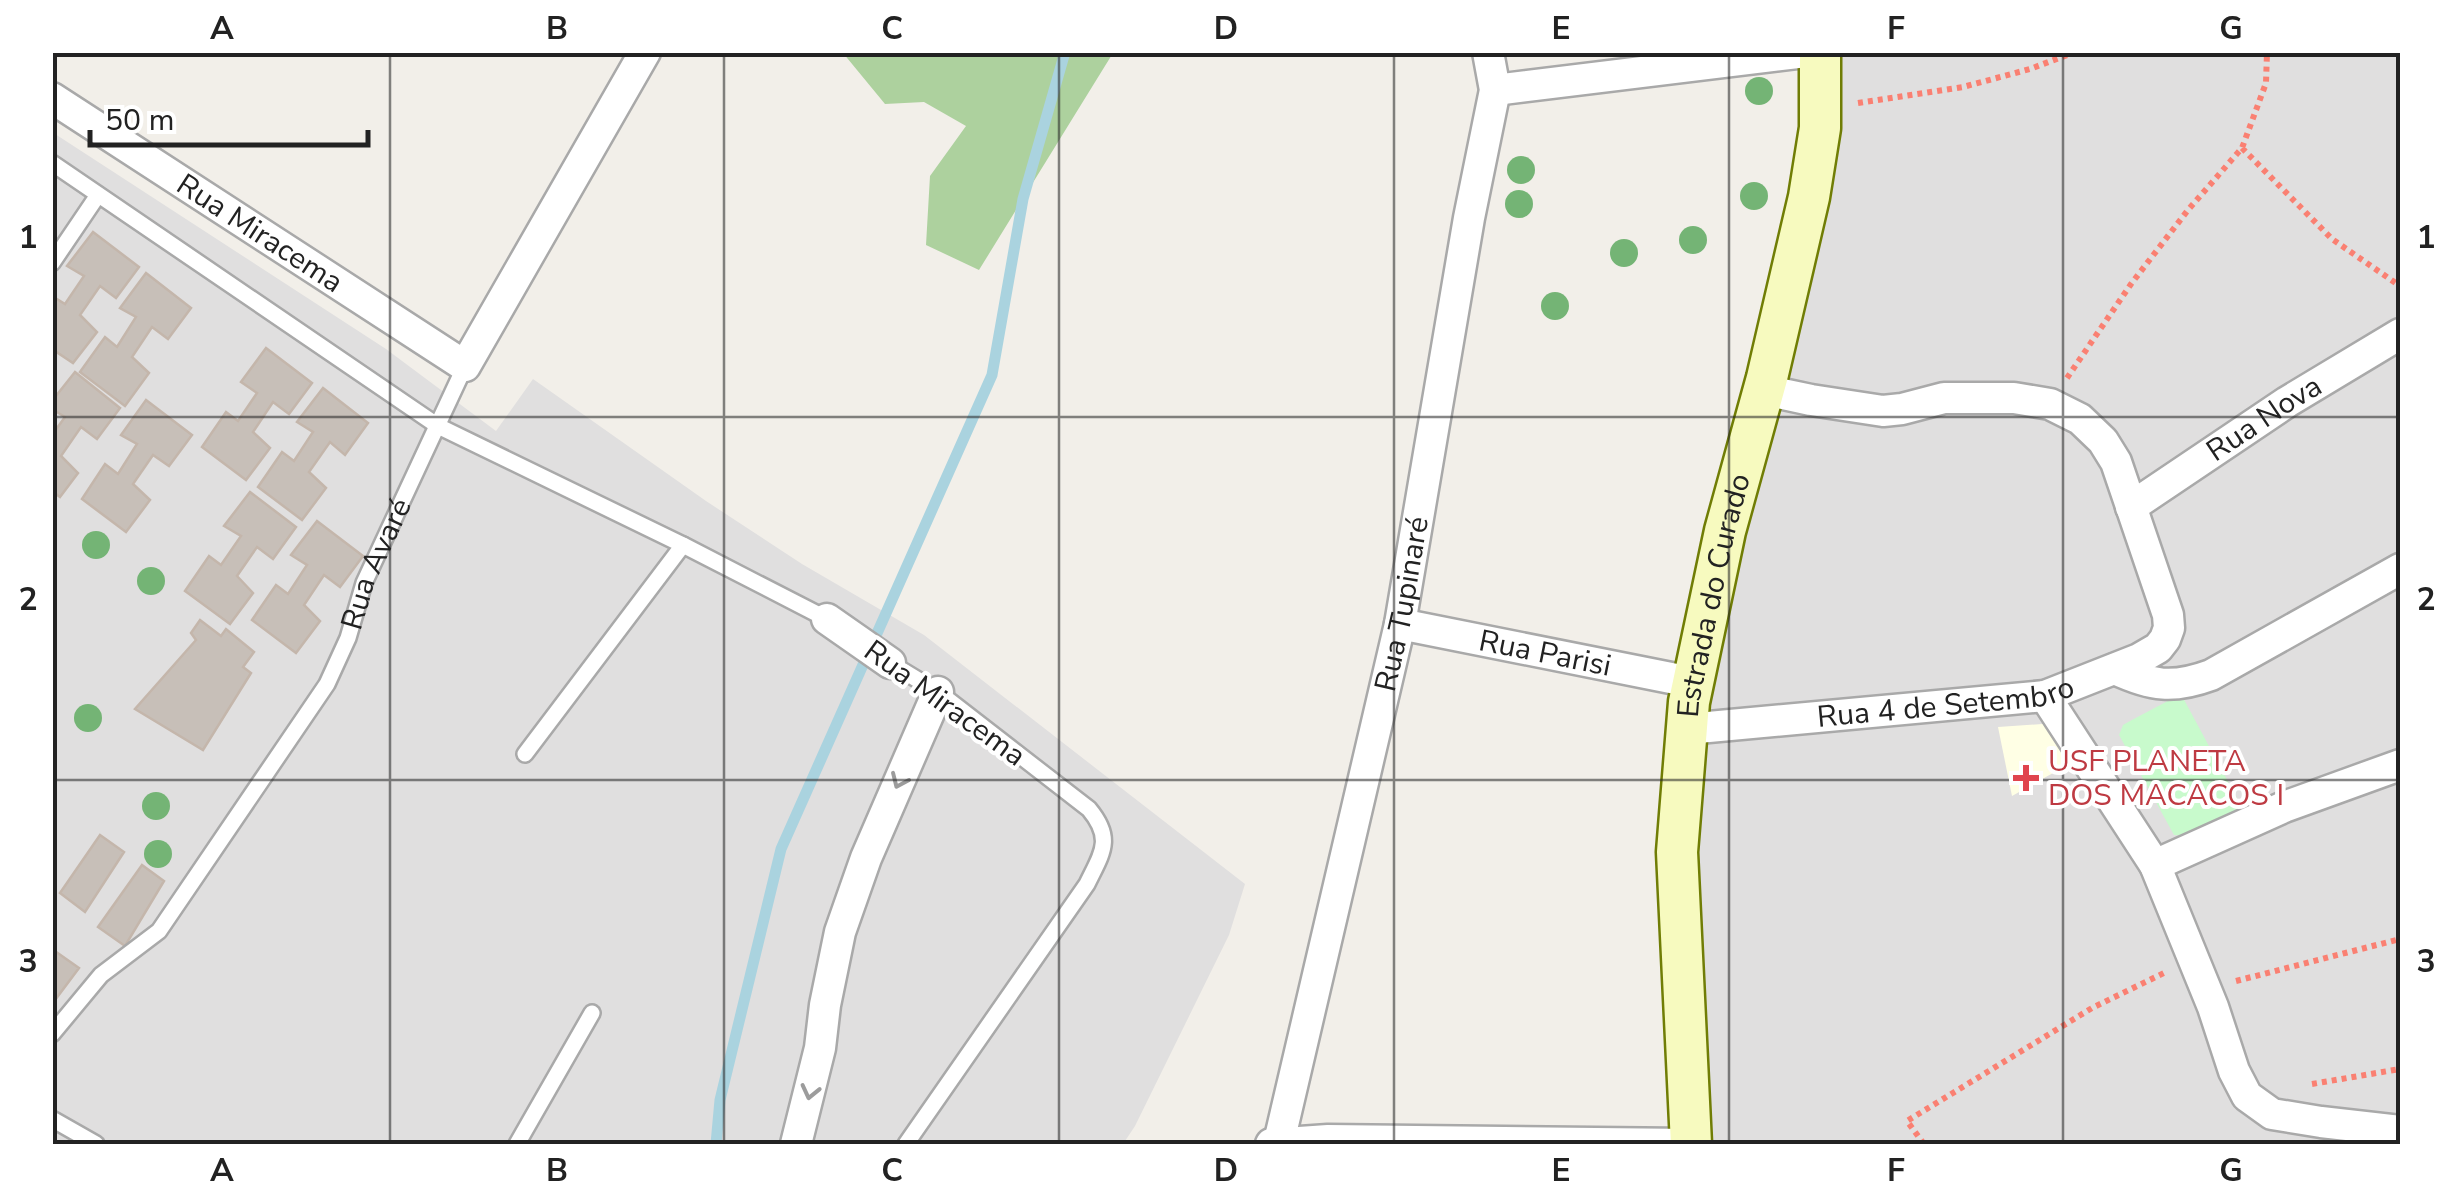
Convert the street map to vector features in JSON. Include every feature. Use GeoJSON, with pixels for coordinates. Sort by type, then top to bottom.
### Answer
{"type":"FeatureCollection","features":[{"type":"Feature","properties":{"kind":"main road","name":"Estrada do Curado"},"geometry":{"type":"LineString","coordinates":[[1691,1144],[1677,852],[1691,682],[1724,531],[1764,390],[1809,197],[1820,128],[1820,52]]}},
{"type":"Feature","properties":{"kind":"street","name":"Rua Avaré"},"geometry":{"type":"LineString","coordinates":[[465,366],[645,52]]}},
{"type":"Feature","properties":{"kind":"street","name":"Rua Tupinaré"},"geometry":{"type":"LineString","coordinates":[[1275,1143],[1400,624],[1468,218],[1496,90],[1488,52]]}},
{"type":"Feature","properties":{"kind":"street"},"geometry":{"type":"LineString","coordinates":[[1496,90],[1806,52]]}},
{"type":"Feature","properties":{"kind":"street","name":"Rua Miracema"},"geometry":{"type":"LineString","coordinates":[[52,98],[465,366]]}},
{"type":"Feature","properties":{"kind":"street","name":"Rua Nova"},"geometry":{"type":"LineString","coordinates":[[2131,506],[2287,402],[2400,334]]}},
{"type":"Feature","properties":{"kind":"street"},"geometry":{"type":"LineString","coordinates":[[1764,390],[1883,411],[1944,398],[2014,398],[2050,404],[2080,419],[2102,441],[2116,462],[2131,506]]}},
{"type":"Feature","properties":{"kind":"street","name":"Rua 4 de Setembro"},"geometry":{"type":"LineString","coordinates":[[1687,729],[2045,696],[2158,648],[2169,628],[2168,615],[2131,506]]}},
{"type":"Feature","properties":{"kind":"street"},"geometry":{"type":"LineString","coordinates":[[2115,668],[2154,683],[2188,684],[2211,675],[2400,569]]}},
{"type":"Feature","properties":{"kind":"street","name":"Rua Miracema"},"geometry":{"type":"LineString","coordinates":[[827,619],[890,662]]}},
{"type":"Feature","properties":{"kind":"street","name":"Rua Parisi"},"geometry":{"type":"LineString","coordinates":[[1400,624],[1691,682]]}},
{"type":"Feature","properties":{"kind":"street"},"geometry":{"type":"LineString","coordinates":[[796,1144],[820,1048],[840,932],[866,858],[938,692]]}},
{"type":"Feature","properties":{"kind":"street"},"geometry":{"type":"LineString","coordinates":[[2045,696],[2155,865],[2247,1096],[2272,1114],[2400,1130]]}},
{"type":"Feature","properties":{"kind":"street"},"geometry":{"type":"LineString","coordinates":[[2155,865],[2284,807],[2400,765]]}},
{"type":"Feature","properties":{"kind":"street"},"geometry":{"type":"LineString","coordinates":[[1275,1143],[1328,1140],[1691,1144]]}},
{"type":"Feature","properties":{"kind":"lane","name":"Rua Miracema"},"geometry":{"type":"LineString","coordinates":[[52,163],[438,426],[827,619]]}},
{"type":"Feature","properties":{"kind":"lane"},"geometry":{"type":"LineString","coordinates":[[52,262],[98,195]]}},
{"type":"Feature","properties":{"kind":"lane","name":"Rua Avaré"},"geometry":{"type":"LineString","coordinates":[[52,1034],[101,975],[159,931],[327,684],[348,638],[364,583],[465,366]]}},
{"type":"Feature","properties":{"kind":"lane"},"geometry":{"type":"LineString","coordinates":[[525,754],[683,545]]}},
{"type":"Feature","properties":{"kind":"lane","name":"Rua Miracema"},"geometry":{"type":"LineString","coordinates":[[890,662],[938,692],[1088,809],[1104,834],[1104,847],[1087,884],[906,1144]]}},
{"type":"Feature","properties":{"kind":"lane"},"geometry":{"type":"LineString","coordinates":[[517,1144],[592,1013]]}},
{"type":"Feature","properties":{"kind":"lane"},"geometry":{"type":"LineString","coordinates":[[52,1119],[96,1144]]}},
{"type":"Feature","properties":{"kind":"path"},"geometry":{"type":"LineString","coordinates":[[1820,109],[1963,86],[2030,69],[2075,52]]}},
{"type":"Feature","properties":{"kind":"path"},"geometry":{"type":"LineString","coordinates":[[2050,404],[2131,284],[2242,148],[2266,83],[2267,52]]}},
{"type":"Feature","properties":{"kind":"path"},"geometry":{"type":"LineString","coordinates":[[2242,148],[2332,238],[2400,286]]}},
{"type":"Feature","properties":{"kind":"path"},"geometry":{"type":"LineString","coordinates":[[2206,989],[2400,939]]}},
{"type":"Feature","properties":{"kind":"path"},"geometry":{"type":"LineString","coordinates":[[1924,1144],[1906,1122],[2092,1008],[2194,958]]}},
{"type":"Feature","properties":{"kind":"path"},"geometry":{"type":"LineString","coordinates":[[2247,1096],[2400,1070]]}},
{"type":"Feature","properties":{"kind":"shaded area"},"geometry":{"type":"Polygon","coordinates":[[[1820,53],[2400,53],[2400,1144],[1700,1144],[1686,829],[1820,53]]]}},
{"type":"Feature","properties":{"kind":"shaded area"},"geometry":{"type":"Polygon","coordinates":[[[52,132],[386,349],[496,431],[533,379],[802,564],[924,635],[1245,884],[1229,935],[1123,1144],[53,1144],[52,132]]]}},
{"type":"Feature","properties":{"kind":"shaded area","name":"USF PLANETA DOS MACACOS I"},"geometry":{"type":"Polygon","coordinates":[[[2056,723],[2078,759],[2012,796],[1998,727],[2056,723]]]}},
{"type":"Feature","properties":{"kind":"green space"},"geometry":{"type":"Polygon","coordinates":[[[843,53],[1113,53],[979,270],[926,245],[930,176],[966,126],[924,102],[885,104],[843,53]]]}},
{"type":"Feature","properties":{"kind":"green space"},"geometry":{"type":"Polygon","coordinates":[[[2181,694],[2246,815],[2211,829],[2174,835],[2119,735],[2123,725],[2181,694]]]}},
{"type":"Feature","properties":{"kind":"building"},"geometry":{"type":"Polygon","coordinates":[[[93,232],[139,267],[116,298],[100,286],[80,315],[97,332],[73,363],[52,349],[52,296],[65,304],[84,276],[67,266],[93,232]]]}},
{"type":"Feature","properties":{"kind":"building"},"geometry":{"type":"Polygon","coordinates":[[[146,273],[191,308],[168,339],[152,327],[132,357],[149,373],[125,406],[80,372],[105,337],[117,347],[136,317],[120,308],[146,273]]]}},
{"type":"Feature","properties":{"kind":"building"},"geometry":{"type":"Polygon","coordinates":[[[266,348],[312,383],[289,414],[273,402],[253,432],[270,448],[246,480],[202,447],[226,412],[238,421],[257,393],[241,382],[266,348]]]}},
{"type":"Feature","properties":{"kind":"building"},"geometry":{"type":"Polygon","coordinates":[[[75,372],[120,408],[97,439],[81,427],[61,456],[78,473],[60,497],[52,491],[52,435],[65,417],[52,409],[52,401],[75,372]]]}},
{"type":"Feature","properties":{"kind":"building"},"geometry":{"type":"Polygon","coordinates":[[[323,388],[368,423],[345,455],[330,442],[309,472],[326,488],[302,520],[258,487],[282,452],[294,461],[313,432],[297,422],[323,388]]]}},
{"type":"Feature","properties":{"kind":"building"},"geometry":{"type":"Polygon","coordinates":[[[146,400],[192,435],[169,466],[153,455],[133,484],[150,500],[126,532],[82,499],[105,464],[118,474],[137,444],[121,435],[146,400]]]}},
{"type":"Feature","properties":{"kind":"building"},"geometry":{"type":"Polygon","coordinates":[[[250,492],[296,527],[273,559],[257,547],[237,576],[253,593],[230,624],[185,591],[209,556],[221,565],[241,536],[224,526],[250,492]]]}},
{"type":"Feature","properties":{"kind":"building"},"geometry":{"type":"Polygon","coordinates":[[[317,521],[363,556],[340,587],[324,575],[304,605],[320,621],[296,653],[252,620],[276,585],[288,594],[307,565],[291,555],[317,521]]]}},
{"type":"Feature","properties":{"kind":"building"},"geometry":{"type":"Polygon","coordinates":[[[200,620],[221,636],[226,629],[254,652],[243,667],[251,673],[203,750],[135,709],[196,640],[191,633],[200,620]]]}},
{"type":"Feature","properties":{"kind":"building"},"geometry":{"type":"Polygon","coordinates":[[[100,835],[124,852],[85,912],[60,893],[100,835]]]}},
{"type":"Feature","properties":{"kind":"building"},"geometry":{"type":"Polygon","coordinates":[[[142,865],[164,881],[125,946],[98,927],[142,865]]]}},
{"type":"Feature","properties":{"kind":"building"},"geometry":{"type":"Polygon","coordinates":[[[52,949],[79,968],[55,1000],[52,997],[52,949]]]}},
{"type":"Feature","properties":{"kind":"waterway"},"geometry":{"type":"LineString","coordinates":[[716,1144],[720,1100],[781,849],[992,375],[1023,199],[1065,52]]}},
{"type":"Feature","properties":{"kind":"place","name":"USF PLANETA DOS MACACOS I"},"geometry":{"type":"Point","coordinates":[2026,778]}}]}
